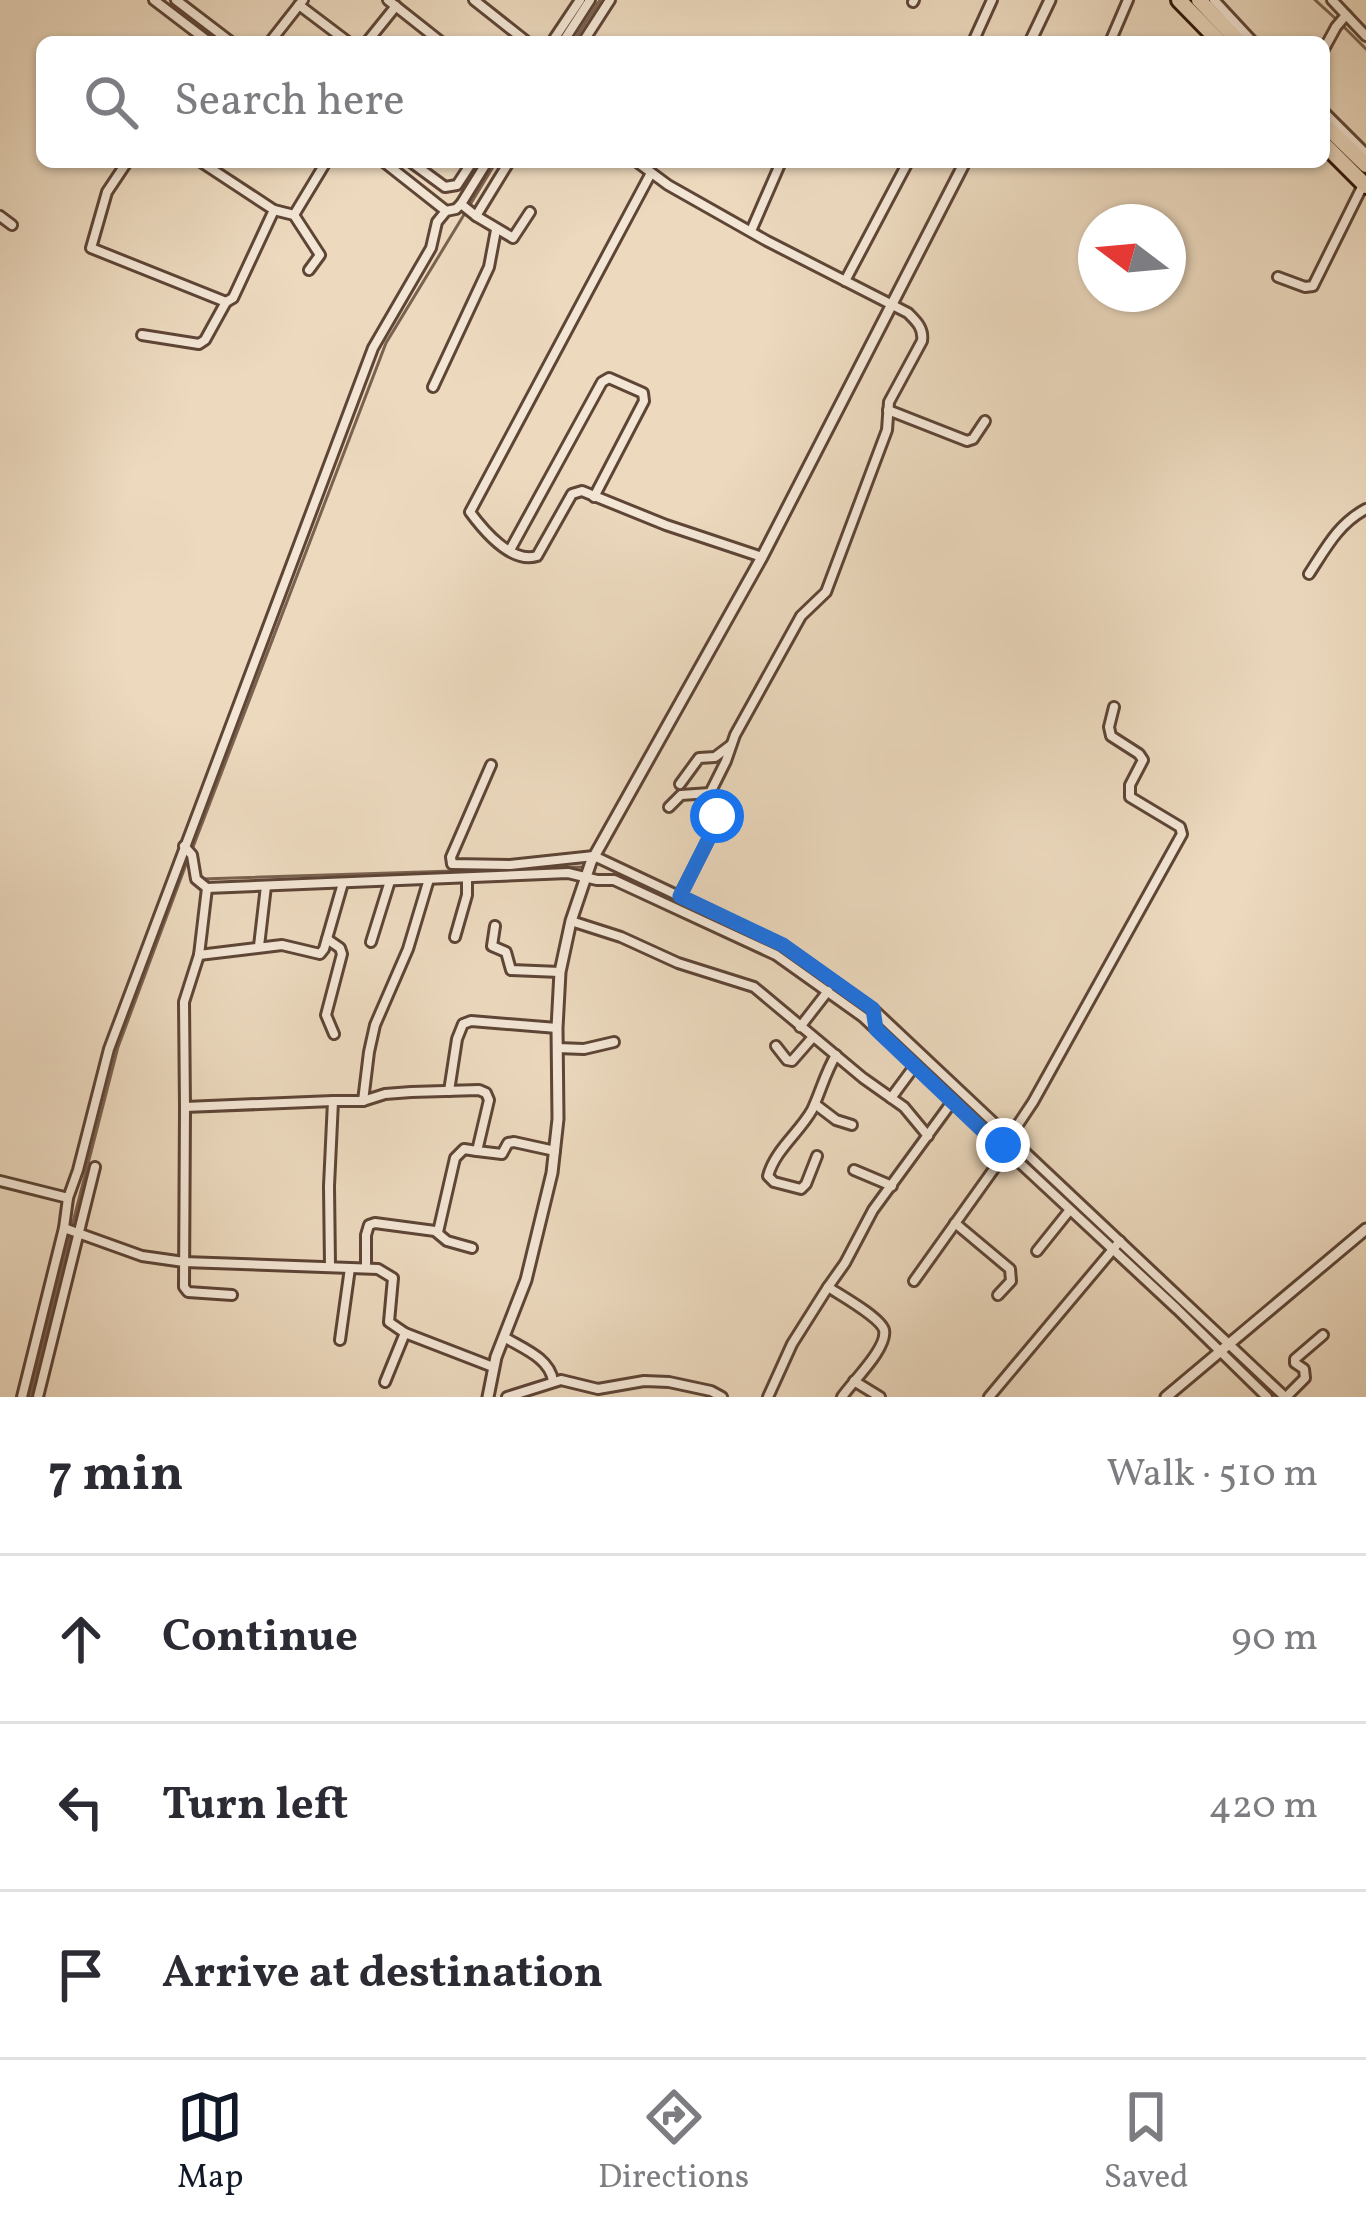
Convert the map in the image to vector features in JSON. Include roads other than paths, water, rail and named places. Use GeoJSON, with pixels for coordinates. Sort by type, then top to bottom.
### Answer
{"type":"FeatureCollection","features":[{"type":"Feature","properties":{"kind":"highway"},"geometry":{"type":"LineString","coordinates":[[1179,0],[1231,36]]}},
{"type":"Feature","properties":{"kind":"highway"},"geometry":{"type":"LineString","coordinates":[[1199,0],[1231,36]]}},
{"type":"Feature","properties":{"kind":"highway"},"geometry":{"type":"LineString","coordinates":[[1330,129],[1365,159]]}},
{"type":"Feature","properties":{"kind":"highway"},"geometry":{"type":"LineString","coordinates":[[1330,150],[1365,185]]}},
{"type":"Feature","properties":{"kind":"street"},"geometry":{"type":"LineString","coordinates":[[154,0],[201,36]]}},
{"type":"Feature","properties":{"kind":"street"},"geometry":{"type":"LineString","coordinates":[[176,0],[223,36]]}},
{"type":"Feature","properties":{"kind":"street"},"geometry":{"type":"LineString","coordinates":[[474,0],[519,36]]}},
{"type":"Feature","properties":{"kind":"street"},"geometry":{"type":"LineString","coordinates":[[556,36],[580,0]]}},
{"type":"Feature","properties":{"kind":"street"},"geometry":{"type":"LineString","coordinates":[[567,36],[590,0]]}},
{"type":"Feature","properties":{"kind":"street"},"geometry":{"type":"LineString","coordinates":[[590,36],[610,0]]}},
{"type":"Feature","properties":{"kind":"street"},"geometry":{"type":"LineString","coordinates":[[976,36],[992,0]]}},
{"type":"Feature","properties":{"kind":"street"},"geometry":{"type":"LineString","coordinates":[[1033,36],[1050,0]]}},
{"type":"Feature","properties":{"kind":"street"},"geometry":{"type":"LineString","coordinates":[[1113,36],[1128,0]]}},
{"type":"Feature","properties":{"kind":"street"},"geometry":{"type":"LineString","coordinates":[[1214,0],[1231,36]]}},
{"type":"Feature","properties":{"kind":"street"},"geometry":{"type":"LineString","coordinates":[[1331,0],[1342,20],[1366,36]]}},
{"type":"Feature","properties":{"kind":"street"},"geometry":{"type":"LineString","coordinates":[[275,36],[301,2],[341,36]]}},
{"type":"Feature","properties":{"kind":"street"},"geometry":{"type":"LineString","coordinates":[[371,36],[392,3],[433,36]]}},
{"type":"Feature","properties":{"kind":"street"},"geometry":{"type":"LineString","coordinates":[[1330,39],[1342,20]]}},
{"type":"Feature","properties":{"kind":"street"},"geometry":{"type":"LineString","coordinates":[[1330,119],[1365,159]]}},
{"type":"Feature","properties":{"kind":"street"},"geometry":{"type":"LineString","coordinates":[[124,168],[107,192],[91,248],[226,302]]}},
{"type":"Feature","properties":{"kind":"street"},"geometry":{"type":"LineString","coordinates":[[210,168],[274,210],[294,215],[320,254],[309,270]]}},
{"type":"Feature","properties":{"kind":"street"},"geometry":{"type":"LineString","coordinates":[[294,215],[322,168]]}},
{"type":"Feature","properties":{"kind":"street"},"geometry":{"type":"LineString","coordinates":[[392,168],[446,211]]}},
{"type":"Feature","properties":{"kind":"street"},"geometry":{"type":"LineString","coordinates":[[419,168],[445,187],[458,185],[468,168]]}},
{"type":"Feature","properties":{"kind":"street"},"geometry":{"type":"LineString","coordinates":[[468,209],[485,168]]}},
{"type":"Feature","properties":{"kind":"street"},"geometry":{"type":"LineString","coordinates":[[468,209],[504,168]]}},
{"type":"Feature","properties":{"kind":"street"},"geometry":{"type":"LineString","coordinates":[[645,168],[751,231],[891,303],[914,319],[923,334],[887,410],[887,430],[826,592],[801,616],[732,745],[707,801],[718,820],[680,896]]}},
{"type":"Feature","properties":{"kind":"street"},"geometry":{"type":"LineString","coordinates":[[751,231],[778,168]]}},
{"type":"Feature","properties":{"kind":"street"},"geometry":{"type":"LineString","coordinates":[[845,281],[905,168]]}},
{"type":"Feature","properties":{"kind":"street"},"geometry":{"type":"LineString","coordinates":[[488,1397],[493,1367],[526,1280],[556,1152],[560,971],[589,867],[762,557],[962,168]]}},
{"type":"Feature","properties":{"kind":"street"},"geometry":{"type":"LineString","coordinates":[[651,173],[470,510],[471,516],[510,550],[525,559],[535,557],[572,494],[582,491],[762,557]]}},
{"type":"Feature","properties":{"kind":"street"},"geometry":{"type":"LineString","coordinates":[[1278,277],[1313,286],[1365,185]]}},
{"type":"Feature","properties":{"kind":"street"},"geometry":{"type":"LineString","coordinates":[[22,1397],[68,1198],[109,1049],[373,348],[431,248],[437,222],[446,211],[468,209],[510,238],[530,212]]}},
{"type":"Feature","properties":{"kind":"street"},"geometry":{"type":"LineString","coordinates":[[142,335],[199,344],[206,340],[274,210]]}},
{"type":"Feature","properties":{"kind":"street"},"geometry":{"type":"LineString","coordinates":[[0,216],[13,225]]}},
{"type":"Feature","properties":{"kind":"street"},"geometry":{"type":"LineString","coordinates":[[433,387],[490,267],[496,230]]}},
{"type":"Feature","properties":{"kind":"street"},"geometry":{"type":"LineString","coordinates":[[510,550],[602,382],[609,378],[643,393],[644,401],[594,496]]}},
{"type":"Feature","properties":{"kind":"street"},"geometry":{"type":"LineString","coordinates":[[887,410],[963,441],[973,439],[985,421]]}},
{"type":"Feature","properties":{"kind":"street"},"geometry":{"type":"LineString","coordinates":[[1309,574],[1334,534],[1366,509]]}},
{"type":"Feature","properties":{"kind":"street"},"geometry":{"type":"LineString","coordinates":[[914,1281],[1050,1072],[1182,834],[1180,826],[1130,797],[1130,785],[1143,760],[1111,736],[1114,707]]}},
{"type":"Feature","properties":{"kind":"street"},"geometry":{"type":"LineString","coordinates":[[680,784],[699,758],[715,757],[732,745]]}},
{"type":"Feature","properties":{"kind":"street"},"geometry":{"type":"LineString","coordinates":[[491,765],[452,864],[589,867],[680,896],[783,945],[875,1020],[1005,1145],[1286,1397],[1305,1378],[1295,1359],[1323,1335]]}},
{"type":"Feature","properties":{"kind":"street"},"geometry":{"type":"LineString","coordinates":[[670,807],[681,795],[710,793]]}},
{"type":"Feature","properties":{"kind":"street"},"geometry":{"type":"LineString","coordinates":[[184,846],[192,855],[196,879],[207,888],[568,873],[589,867],[776,955],[875,1020],[914,1067],[1005,1145],[1069,1211],[1116,1246],[1267,1397]]}},
{"type":"Feature","properties":{"kind":"street"},"geometry":{"type":"LineString","coordinates":[[455,937],[467,878]]}},
{"type":"Feature","properties":{"kind":"street"},"geometry":{"type":"LineString","coordinates":[[363,1101],[375,1025],[407,949],[429,879]]}},
{"type":"Feature","properties":{"kind":"street"},"geometry":{"type":"LineString","coordinates":[[371,942],[391,881]]}},
{"type":"Feature","properties":{"kind":"street"},"geometry":{"type":"LineString","coordinates":[[199,956],[287,945],[320,954],[343,884]]}},
{"type":"Feature","properties":{"kind":"street"},"geometry":{"type":"LineString","coordinates":[[259,946],[266,886]]}},
{"type":"Feature","properties":{"kind":"street"},"geometry":{"type":"LineString","coordinates":[[207,888],[199,956],[184,1002],[184,1262],[186,1290],[232,1295]]}},
{"type":"Feature","properties":{"kind":"street"},"geometry":{"type":"LineString","coordinates":[[571,920],[678,963],[745,982],[891,1098],[928,1136]]}},
{"type":"Feature","properties":{"kind":"street"},"geometry":{"type":"LineString","coordinates":[[495,926],[492,946],[506,952],[512,970],[560,971]]}},
{"type":"Feature","properties":{"kind":"street"},"geometry":{"type":"LineString","coordinates":[[327,939],[342,954],[326,1015],[334,1034]]}},
{"type":"Feature","properties":{"kind":"street"},"geometry":{"type":"LineString","coordinates":[[800,1027],[828,991]]}},
{"type":"Feature","properties":{"kind":"street"},"geometry":{"type":"LineString","coordinates":[[448,1091],[463,1024],[557,1028]]}},
{"type":"Feature","properties":{"kind":"street"},"geometry":{"type":"LineString","coordinates":[[776,1046],[791,1061],[813,1037]]}},
{"type":"Feature","properties":{"kind":"street"},"geometry":{"type":"LineString","coordinates":[[557,1048],[593,1048],[614,1042]]}},
{"type":"Feature","properties":{"kind":"street"},"geometry":{"type":"LineString","coordinates":[[817,1156],[801,1190],[774,1183],[768,1176],[776,1157],[815,1104],[836,1055]]}},
{"type":"Feature","properties":{"kind":"street"},"geometry":{"type":"LineString","coordinates":[[891,1098],[914,1067]]}},
{"type":"Feature","properties":{"kind":"street"},"geometry":{"type":"LineString","coordinates":[[185,1107],[363,1101],[385,1094],[479,1090],[488,1095],[489,1109],[477,1151]]}},
{"type":"Feature","properties":{"kind":"street"},"geometry":{"type":"LineString","coordinates":[[330,1266],[333,1101]]}},
{"type":"Feature","properties":{"kind":"street"},"geometry":{"type":"LineString","coordinates":[[769,1397],[792,1344],[873,1210],[952,1102]]}},
{"type":"Feature","properties":{"kind":"street"},"geometry":{"type":"LineString","coordinates":[[815,1104],[836,1120],[853,1125]]}},
{"type":"Feature","properties":{"kind":"street"},"geometry":{"type":"LineString","coordinates":[[438,1232],[455,1158],[464,1149],[502,1154],[514,1142],[556,1152]]}},
{"type":"Feature","properties":{"kind":"street"},"geometry":{"type":"LineString","coordinates":[[38,1397],[95,1167]]}},
{"type":"Feature","properties":{"kind":"street"},"geometry":{"type":"LineString","coordinates":[[854,1170],[892,1186]]}},
{"type":"Feature","properties":{"kind":"street"},"geometry":{"type":"LineString","coordinates":[[0,1181],[68,1198]]}},
{"type":"Feature","properties":{"kind":"street"},"geometry":{"type":"LineString","coordinates":[[1037,1251],[1069,1211]]}},
{"type":"Feature","properties":{"kind":"street"},"geometry":{"type":"LineString","coordinates":[[955,1222],[1010,1269],[1011,1281],[998,1295]]}},
{"type":"Feature","properties":{"kind":"street"},"geometry":{"type":"LineString","coordinates":[[366,1267],[366,1235],[371,1224],[438,1232],[472,1248]]}},
{"type":"Feature","properties":{"kind":"street"},"geometry":{"type":"LineString","coordinates":[[64,1228],[142,1256],[184,1262],[379,1269],[394,1278],[389,1322],[405,1333],[493,1367]]}},
{"type":"Feature","properties":{"kind":"street"},"geometry":{"type":"LineString","coordinates":[[1166,1397],[1366,1229]]}},
{"type":"Feature","properties":{"kind":"street"},"geometry":{"type":"LineString","coordinates":[[989,1397],[1116,1246]]}},
{"type":"Feature","properties":{"kind":"street"},"geometry":{"type":"LineString","coordinates":[[340,1340],[350,1268]]}},
{"type":"Feature","properties":{"kind":"street"},"geometry":{"type":"LineString","coordinates":[[828,1287],[872,1316],[884,1332],[873,1358],[842,1397]]}},
{"type":"Feature","properties":{"kind":"street"},"geometry":{"type":"LineString","coordinates":[[385,1382],[405,1333]]}},
{"type":"Feature","properties":{"kind":"street"},"geometry":{"type":"LineString","coordinates":[[504,1337],[547,1364],[553,1381]]}},
{"type":"Feature","properties":{"kind":"street"},"geometry":{"type":"LineString","coordinates":[[507,1397],[553,1381],[598,1389],[657,1381],[722,1397]]}},
{"type":"Feature","properties":{"kind":"street"},"geometry":{"type":"LineString","coordinates":[[854,1381],[880,1397]]}},
{"type":"Feature","properties":{"kind":"waterway"},"geometry":{"type":"LineString","coordinates":[[577,36],[600,0]]}},
{"type":"Feature","properties":{"kind":"waterway"},"geometry":{"type":"LineString","coordinates":[[1315,0],[1336,19]]}},
{"type":"Feature","properties":{"kind":"waterway"},"geometry":{"type":"LineString","coordinates":[[1343,26],[1366,49]]}},
{"type":"Feature","properties":{"kind":"waterway"},"geometry":{"type":"LineString","coordinates":[[193,847],[386,343],[492,168]]}},
{"type":"Feature","properties":{"kind":"waterway"},"geometry":{"type":"LineString","coordinates":[[72,1226],[118,1047],[188,859]]}},
{"type":"Feature","properties":{"kind":"waterway"},"geometry":{"type":"LineString","coordinates":[[202,879],[584,867]]}},
{"type":"Feature","properties":{"kind":"waterway"},"geometry":{"type":"LineString","coordinates":[[779,947],[828,983]]}},
{"type":"Feature","properties":{"kind":"waterway"},"geometry":{"type":"LineString","coordinates":[[833,987],[868,1012],[1125,1251]]}},
{"type":"Feature","properties":{"kind":"waterway"},"geometry":{"type":"LineString","coordinates":[[30,1397],[70,1236]]}},
{"type":"Feature","properties":{"kind":"waterway"},"geometry":{"type":"LineString","coordinates":[[1265,1383],[1279,1397]]}}]}
